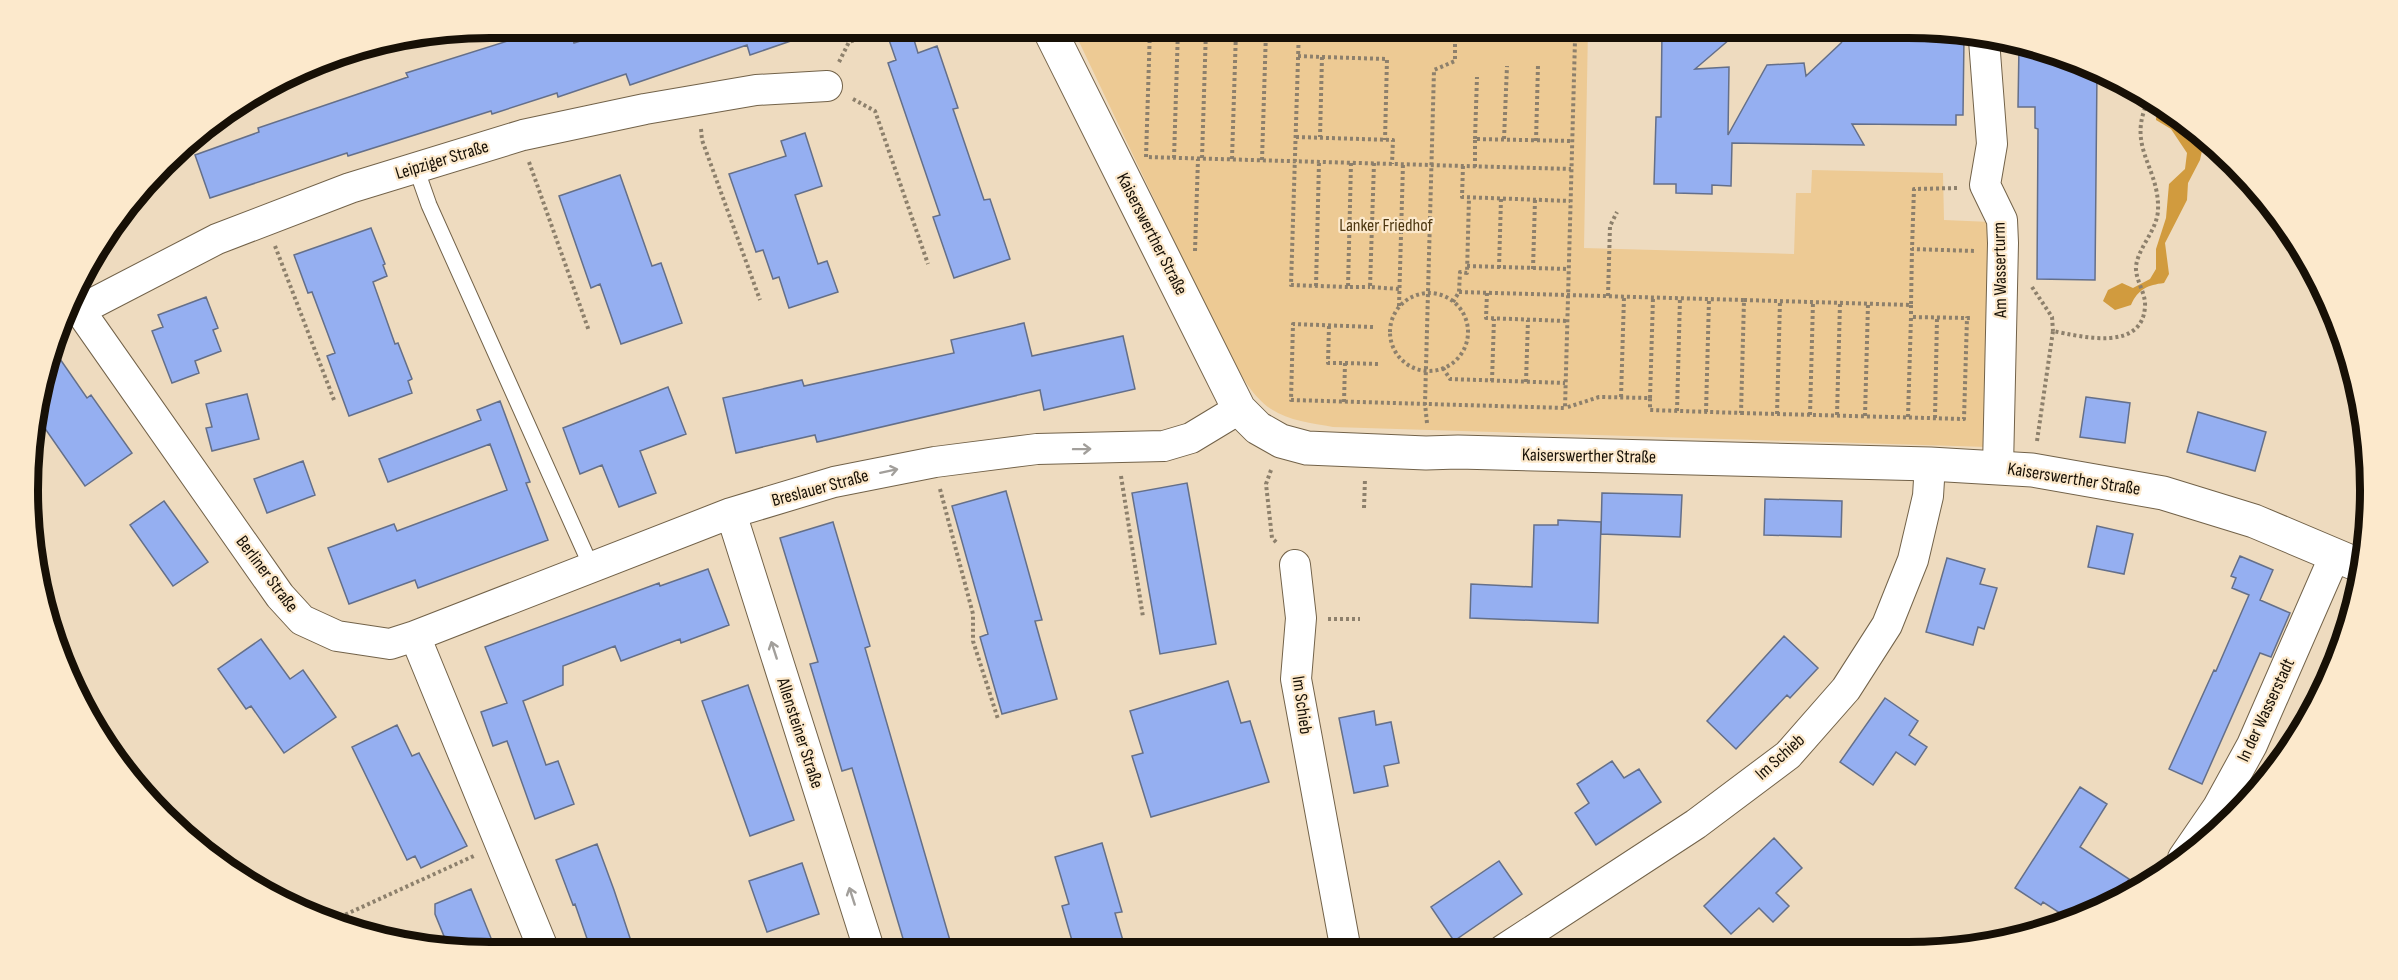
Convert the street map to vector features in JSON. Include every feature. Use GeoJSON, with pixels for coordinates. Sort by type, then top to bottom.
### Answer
{"type":"FeatureCollection","features":[{"type":"Feature","properties":{"kind":"street","name":"Kaiserswerther Straße"},"geometry":{"type":"LineString","coordinates":[[1054,38],[1239,409],[1258,428],[1281,441],[1307,448],[1426,453],[1930,464],[2032,470],[2163,493],[2254,521],[2349,561]]}},
{"type":"Feature","properties":{"kind":"street","name":"Am Wasserturm"},"geometry":{"type":"LineString","coordinates":[[1984,44],[1992,144],[1985,185],[2002,220],[2003,243],[1998,467]]}},
{"type":"Feature","properties":{"kind":"street","name":"Leipziger Straße"},"geometry":{"type":"LineString","coordinates":[[78,302],[217,239],[265,220],[350,188],[523,135],[645,108],[756,90],[827,86]]}},
{"type":"Feature","properties":{"kind":"street","name":"Berliner Straße"},"geometry":{"type":"LineString","coordinates":[[77,306],[280,596],[302,620],[337,636],[390,644],[415,636]]}},
{"type":"Feature","properties":{"kind":"street","name":"Breslauer Straße"},"geometry":{"type":"LineString","coordinates":[[415,636],[731,513],[834,482],[935,462],[1037,449],[1164,446],[1191,438],[1239,409]]}},
{"type":"Feature","properties":{"kind":"street","name":"Im Schieb"},"geometry":{"type":"LineString","coordinates":[[1515,942],[1696,824],[1788,754],[1839,698],[1887,625],[1913,560],[1928,496],[1930,464]]}},
{"type":"Feature","properties":{"kind":"street","name":"Allensteiner Straße"},"geometry":{"type":"LineString","coordinates":[[731,513],[867,942]]}},
{"type":"Feature","properties":{"kind":"street","name":"In der Wasserstadt"},"geometry":{"type":"LineString","coordinates":[[2197,837],[2218,807],[2349,561]]}},
{"type":"Feature","properties":{"kind":"street","name":"Im Schieb"},"geometry":{"type":"LineString","coordinates":[[1295,565],[1301,618],[1296,679],[1344,942]]}},
{"type":"Feature","properties":{"kind":"street"},"geometry":{"type":"LineString","coordinates":[[415,636],[540,942]]}},
{"type":"Feature","properties":{"kind":"lane"},"geometry":{"type":"LineString","coordinates":[[416,168],[429,205],[591,566]]}},
{"type":"Feature","properties":{"kind":"path"},"geometry":{"type":"LineString","coordinates":[[860,38],[849,42],[827,86],[875,111],[928,264]]}},
{"type":"Feature","properties":{"kind":"path"},"geometry":{"type":"LineString","coordinates":[[1148,38],[1146,157],[1571,169]]}},
{"type":"Feature","properties":{"kind":"path"},"geometry":{"type":"LineString","coordinates":[[1174,158],[1180,38]]}},
{"type":"Feature","properties":{"kind":"path"},"geometry":{"type":"LineString","coordinates":[[1195,261],[1206,38]]}},
{"type":"Feature","properties":{"kind":"path"},"geometry":{"type":"LineString","coordinates":[[1232,159],[1236,38]]}},
{"type":"Feature","properties":{"kind":"path"},"geometry":{"type":"LineString","coordinates":[[1262,160],[1266,38]]}},
{"type":"Feature","properties":{"kind":"path"},"geometry":{"type":"LineString","coordinates":[[1299,38],[1291,285],[1399,289]]}},
{"type":"Feature","properties":{"kind":"path"},"geometry":{"type":"LineString","coordinates":[[1426,453],[1428,430],[1425,404],[1434,70],[1455,61],[1455,38]]}},
{"type":"Feature","properties":{"kind":"path"},"geometry":{"type":"LineString","coordinates":[[1498,38],[1575,40],[1564,408]]}},
{"type":"Feature","properties":{"kind":"path"},"geometry":{"type":"LineString","coordinates":[[1298,56],[1387,59],[1385,140]]}},
{"type":"Feature","properties":{"kind":"path"},"geometry":{"type":"LineString","coordinates":[[1320,137],[1322,57]]}},
{"type":"Feature","properties":{"kind":"path"},"geometry":{"type":"LineString","coordinates":[[1536,141],[1538,65]]}},
{"type":"Feature","properties":{"kind":"path"},"geometry":{"type":"LineString","coordinates":[[1504,139],[1507,66]]}},
{"type":"Feature","properties":{"kind":"path"},"geometry":{"type":"LineString","coordinates":[[1475,166],[1477,77]]}},
{"type":"Feature","properties":{"kind":"path"},"geometry":{"type":"LineString","coordinates":[[697,101],[702,140],[760,300]]}},
{"type":"Feature","properties":{"kind":"path"},"geometry":{"type":"LineString","coordinates":[[2032,470],[2054,332],[2090,339],[2112,338],[2134,330],[2142,319],[2145,303],[2136,266],[2141,251],[2155,226],[2158,211],[2156,187],[2140,140],[2140,119],[2146,106]]}},
{"type":"Feature","properties":{"kind":"path"},"geometry":{"type":"LineString","coordinates":[[523,135],[531,173],[589,331]]}},
{"type":"Feature","properties":{"kind":"path"},"geometry":{"type":"LineString","coordinates":[[1296,137],[1393,140],[1392,164]]}},
{"type":"Feature","properties":{"kind":"path"},"geometry":{"type":"LineString","coordinates":[[1475,139],[1572,141]]}},
{"type":"Feature","properties":{"kind":"path"},"geometry":{"type":"LineString","coordinates":[[1316,286],[1319,162]]}},
{"type":"Feature","properties":{"kind":"path"},"geometry":{"type":"LineString","coordinates":[[1348,287],[1352,163]]}},
{"type":"Feature","properties":{"kind":"path"},"geometry":{"type":"LineString","coordinates":[[1370,287],[1374,163]]}},
{"type":"Feature","properties":{"kind":"path"},"geometry":{"type":"LineString","coordinates":[[1399,307],[1418,295],[1428,293],[1443,296],[1453,302],[1466,319],[1467,338],[1460,355],[1443,368],[1426,370],[1411,367],[1402,360],[1391,342],[1390,327],[1399,307],[1403,164]]}},
{"type":"Feature","properties":{"kind":"path"},"geometry":{"type":"LineString","coordinates":[[1463,166],[1462,197],[1570,201]]}},
{"type":"Feature","properties":{"kind":"path"},"geometry":{"type":"LineString","coordinates":[[1908,417],[1914,189],[1944,190]]}},
{"type":"Feature","properties":{"kind":"path"},"geometry":{"type":"LineString","coordinates":[[1453,302],[1460,292],[1460,272],[1467,273],[1469,198]]}},
{"type":"Feature","properties":{"kind":"path"},"geometry":{"type":"LineString","coordinates":[[1499,268],[1501,199]]}},
{"type":"Feature","properties":{"kind":"path"},"geometry":{"type":"LineString","coordinates":[[1533,269],[1535,200]]}},
{"type":"Feature","properties":{"kind":"path"},"geometry":{"type":"LineString","coordinates":[[1608,297],[1610,226],[1617,212]]}},
{"type":"Feature","properties":{"kind":"path"},"geometry":{"type":"LineString","coordinates":[[265,220],[334,400]]}},
{"type":"Feature","properties":{"kind":"path"},"geometry":{"type":"LineString","coordinates":[[1912,249],[1978,251],[1977,262]]}},
{"type":"Feature","properties":{"kind":"path"},"geometry":{"type":"LineString","coordinates":[[1467,266],[1568,269]]}},
{"type":"Feature","properties":{"kind":"path"},"geometry":{"type":"LineString","coordinates":[[1460,292],[1911,305]]}},
{"type":"Feature","properties":{"kind":"path"},"geometry":{"type":"LineString","coordinates":[[1486,293],[1486,318],[1567,321]]}},
{"type":"Feature","properties":{"kind":"path"},"geometry":{"type":"LineString","coordinates":[[1621,397],[1624,297]]}},
{"type":"Feature","properties":{"kind":"path"},"geometry":{"type":"LineString","coordinates":[[1653,298],[1650,410],[1964,419],[1967,318]]}},
{"type":"Feature","properties":{"kind":"path"},"geometry":{"type":"LineString","coordinates":[[1677,411],[1680,298]]}},
{"type":"Feature","properties":{"kind":"path"},"geometry":{"type":"LineString","coordinates":[[1706,412],[1709,299]]}},
{"type":"Feature","properties":{"kind":"path"},"geometry":{"type":"LineString","coordinates":[[1741,413],[1744,300]]}},
{"type":"Feature","properties":{"kind":"path"},"geometry":{"type":"LineString","coordinates":[[1777,414],[1780,302]]}},
{"type":"Feature","properties":{"kind":"path"},"geometry":{"type":"LineString","coordinates":[[1810,415],[1813,302]]}},
{"type":"Feature","properties":{"kind":"path"},"geometry":{"type":"LineString","coordinates":[[1837,415],[1840,303]]}},
{"type":"Feature","properties":{"kind":"path"},"geometry":{"type":"LineString","coordinates":[[1865,416],[1868,304]]}},
{"type":"Feature","properties":{"kind":"path"},"geometry":{"type":"LineString","coordinates":[[1911,317],[1976,318]]}},
{"type":"Feature","properties":{"kind":"path"},"geometry":{"type":"LineString","coordinates":[[1492,381],[1494,318]]}},
{"type":"Feature","properties":{"kind":"path"},"geometry":{"type":"LineString","coordinates":[[1935,418],[1937,318]]}},
{"type":"Feature","properties":{"kind":"path"},"geometry":{"type":"LineString","coordinates":[[1526,382],[1528,319]]}},
{"type":"Feature","properties":{"kind":"path"},"geometry":{"type":"LineString","coordinates":[[1372,327],[1293,324],[1291,400],[1564,408],[1599,397],[1650,398]]}},
{"type":"Feature","properties":{"kind":"path"},"geometry":{"type":"LineString","coordinates":[[1329,326],[1328,363],[1378,364]]}},
{"type":"Feature","properties":{"kind":"path"},"geometry":{"type":"LineString","coordinates":[[1344,402],[1345,363]]}},
{"type":"Feature","properties":{"kind":"path"},"geometry":{"type":"LineString","coordinates":[[1443,368],[1450,379],[1565,383]]}},
{"type":"Feature","properties":{"kind":"path"},"geometry":{"type":"LineString","coordinates":[[1281,441],[1266,484],[1272,538],[1295,565]]}},
{"type":"Feature","properties":{"kind":"path"},"geometry":{"type":"LineString","coordinates":[[1119,448],[1122,493],[1143,617]]}},
{"type":"Feature","properties":{"kind":"path"},"geometry":{"type":"LineString","coordinates":[[935,462],[972,614],[973,641],[998,719]]}},
{"type":"Feature","properties":{"kind":"path"},"geometry":{"type":"LineString","coordinates":[[341,917],[500,844]]}},
{"type":"Feature","properties":{"kind":"green space","name":"Lanker Friedhof"},"geometry":{"type":"Polygon","coordinates":[[[1077,38],[1588,38],[1584,248],[1794,254],[1796,193],[1811,193],[1812,170],[1943,173],[1944,220],[1991,222],[1987,447],[1333,427],[1285,416],[1264,404],[1251,390],[1226,350],[1077,38]]]}},
{"type":"Feature","properties":{"kind":"shaded area"},"geometry":{"type":"Polygon","coordinates":[[[2156,112],[2203,147],[2200,160],[2188,183],[2187,200],[2165,243],[2169,274],[2164,283],[2148,287],[2140,292],[2131,305],[2115,310],[2103,301],[2108,290],[2122,283],[2133,288],[2150,279],[2156,269],[2156,249],[2166,218],[2169,184],[2185,169],[2187,153],[2171,129],[2156,120],[2156,112]]]}},
{"type":"Feature","properties":{"kind":"building"},"geometry":{"type":"Polygon","coordinates":[[[517,38],[572,38],[574,43],[590,38],[800,38],[750,55],[747,45],[630,85],[626,74],[558,97],[557,93],[492,114],[491,111],[348,156],[347,153],[210,198],[195,155],[259,132],[258,128],[408,77],[406,73],[517,38]]]}},
{"type":"Feature","properties":{"kind":"building"},"geometry":{"type":"Polygon","coordinates":[[[888,38],[913,38],[918,53],[937,46],[958,108],[953,109],[984,200],[990,199],[1010,259],[954,278],[933,217],[940,215],[888,63],[896,60],[888,38]]]}},
{"type":"Feature","properties":{"kind":"building"},"geometry":{"type":"Polygon","coordinates":[[[1662,38],[1731,38],[1695,69],[1729,67],[1728,135],[1767,65],[1804,63],[1806,76],[1844,38],[1938,38],[1964,41],[1963,115],[1956,115],[1956,125],[1852,124],[1864,145],[1732,143],[1731,186],[1712,185],[1712,194],[1676,193],[1676,184],[1654,184],[1656,117],[1661,117],[1662,38]]]}},
{"type":"Feature","properties":{"kind":"building"},"geometry":{"type":"Polygon","coordinates":[[[2019,52],[2097,79],[2095,280],[2037,279],[2038,129],[2035,128],[2035,107],[2018,107],[2019,52]]]}},
{"type":"Feature","properties":{"kind":"building"},"geometry":{"type":"Polygon","coordinates":[[[805,133],[822,186],[795,195],[818,264],[827,261],[838,292],[789,308],[779,277],[773,279],[763,250],[756,252],[729,174],[786,156],[781,141],[805,133]]]}},
{"type":"Feature","properties":{"kind":"building"},"geometry":{"type":"Polygon","coordinates":[[[620,175],[652,266],[661,263],[682,323],[621,344],[600,284],[591,288],[559,196],[620,175]]]}},
{"type":"Feature","properties":{"kind":"building"},"geometry":{"type":"Polygon","coordinates":[[[371,228],[385,264],[383,265],[387,276],[373,282],[395,344],[398,343],[412,379],[408,381],[412,393],[349,416],[327,356],[335,353],[312,292],[308,293],[294,255],[371,228]]]}},
{"type":"Feature","properties":{"kind":"building"},"geometry":{"type":"Polygon","coordinates":[[[206,297],[218,328],[213,330],[221,351],[195,361],[199,373],[172,383],[152,331],[163,327],[158,315],[206,297]]]}},
{"type":"Feature","properties":{"kind":"building"},"geometry":{"type":"Polygon","coordinates":[[[1024,323],[1032,356],[1123,336],[1135,389],[1044,410],[1040,390],[817,442],[815,435],[736,453],[723,398],[802,380],[804,386],[954,353],[951,340],[1024,323]]]}},
{"type":"Feature","properties":{"kind":"building"},"geometry":{"type":"Polygon","coordinates":[[[58,357],[87,398],[91,395],[132,453],[85,486],[44,427],[41,429],[58,357]]]}},
{"type":"Feature","properties":{"kind":"building"},"geometry":{"type":"Polygon","coordinates":[[[668,387],[686,434],[640,451],[656,493],[619,507],[602,465],[580,474],[563,428],[668,387]]]}},
{"type":"Feature","properties":{"kind":"building"},"geometry":{"type":"Polygon","coordinates":[[[247,394],[259,439],[212,451],[206,428],[212,427],[206,404],[247,394]]]}},
{"type":"Feature","properties":{"kind":"building"},"geometry":{"type":"Polygon","coordinates":[[[2086,397],[2130,403],[2125,443],[2080,437],[2086,397]]]}},
{"type":"Feature","properties":{"kind":"building"},"geometry":{"type":"Polygon","coordinates":[[[500,401],[530,482],[526,483],[548,540],[418,588],[415,580],[349,604],[328,548],[394,524],[397,531],[507,490],[490,444],[388,482],[379,459],[481,420],[477,410],[500,401]]]}},
{"type":"Feature","properties":{"kind":"building"},"geometry":{"type":"Polygon","coordinates":[[[2198,412],[2266,432],[2255,471],[2187,452],[2198,412]]]}},
{"type":"Feature","properties":{"kind":"building"},"geometry":{"type":"Polygon","coordinates":[[[303,461],[315,495],[267,513],[254,479],[303,461]]]}},
{"type":"Feature","properties":{"kind":"building"},"geometry":{"type":"Polygon","coordinates":[[[1187,483],[1216,644],[1160,654],[1132,493],[1187,483]]]}},
{"type":"Feature","properties":{"kind":"building"},"geometry":{"type":"Polygon","coordinates":[[[1006,491],[1042,620],[1035,621],[1057,699],[1002,714],[980,637],[988,634],[952,506],[1006,491]]]}},
{"type":"Feature","properties":{"kind":"building"},"geometry":{"type":"Polygon","coordinates":[[[1602,493],[1682,495],[1680,537],[1601,534],[1602,493]]]}},
{"type":"Feature","properties":{"kind":"building"},"geometry":{"type":"Polygon","coordinates":[[[1765,499],[1842,501],[1841,537],[1764,535],[1765,499]]]}},
{"type":"Feature","properties":{"kind":"building"},"geometry":{"type":"Polygon","coordinates":[[[164,501],[208,562],[173,586],[130,525],[164,501]]]}},
{"type":"Feature","properties":{"kind":"building"},"geometry":{"type":"Polygon","coordinates":[[[1558,520],[1601,522],[1598,623],[1470,618],[1471,584],[1532,587],[1534,525],[1558,525],[1558,520]]]}},
{"type":"Feature","properties":{"kind":"building"},"geometry":{"type":"Polygon","coordinates":[[[833,522],[870,646],[865,648],[950,942],[904,942],[852,768],[842,771],[810,664],[818,662],[780,538],[833,522]]]}},
{"type":"Feature","properties":{"kind":"building"},"geometry":{"type":"Polygon","coordinates":[[[2097,526],[2133,534],[2124,574],[2088,567],[2097,526]]]}},
{"type":"Feature","properties":{"kind":"building"},"geometry":{"type":"Polygon","coordinates":[[[2240,556],[2273,570],[2260,600],[2290,613],[2271,657],[2260,653],[2202,784],[2169,769],[2249,595],[2232,588],[2236,578],[2231,576],[2240,556]]]}},
{"type":"Feature","properties":{"kind":"building"},"geometry":{"type":"Polygon","coordinates":[[[1947,558],[1985,569],[1980,584],[1997,588],[1984,629],[1978,627],[1973,645],[1926,632],[1947,558]]]}},
{"type":"Feature","properties":{"kind":"building"},"geometry":{"type":"Polygon","coordinates":[[[708,569],[729,625],[681,643],[680,639],[621,661],[615,646],[563,666],[563,685],[523,701],[546,765],[558,761],[574,804],[535,819],[507,741],[493,746],[481,712],[507,703],[485,647],[659,583],[660,586],[708,569]]]}},
{"type":"Feature","properties":{"kind":"building"},"geometry":{"type":"Polygon","coordinates":[[[1784,636],[1818,668],[1790,698],[1787,695],[1736,749],[1707,721],[1784,636]]]}},
{"type":"Feature","properties":{"kind":"building"},"geometry":{"type":"Polygon","coordinates":[[[261,639],[290,679],[303,670],[336,717],[284,753],[251,706],[246,709],[218,669],[261,639]]]}},
{"type":"Feature","properties":{"kind":"building"},"geometry":{"type":"Polygon","coordinates":[[[1228,681],[1241,723],[1250,721],[1269,782],[1151,817],[1132,756],[1143,753],[1130,711],[1228,681]]]}},
{"type":"Feature","properties":{"kind":"building"},"geometry":{"type":"Polygon","coordinates":[[[748,685],[794,820],[750,836],[702,701],[748,685]]]}},
{"type":"Feature","properties":{"kind":"building"},"geometry":{"type":"Polygon","coordinates":[[[1885,698],[1918,721],[1909,735],[1927,747],[1915,765],[1896,752],[1873,785],[1840,762],[1885,698]]]}},
{"type":"Feature","properties":{"kind":"building"},"geometry":{"type":"Polygon","coordinates":[[[1374,711],[1376,725],[1391,722],[1399,763],[1384,766],[1388,786],[1354,793],[1339,718],[1374,711]]]}},
{"type":"Feature","properties":{"kind":"building"},"geometry":{"type":"Polygon","coordinates":[[[397,725],[412,756],[419,753],[467,846],[421,868],[415,856],[407,860],[352,747],[397,725]]]}},
{"type":"Feature","properties":{"kind":"building"},"geometry":{"type":"Polygon","coordinates":[[[1612,761],[1624,778],[1639,769],[1661,802],[1596,845],[1575,813],[1589,803],[1577,784],[1612,761]]]}},
{"type":"Feature","properties":{"kind":"building"},"geometry":{"type":"Polygon","coordinates":[[[2080,787],[2107,804],[2080,847],[2129,879],[2123,888],[2062,915],[2043,902],[2041,905],[2015,888],[2080,787]]]}},
{"type":"Feature","properties":{"kind":"building"},"geometry":{"type":"Polygon","coordinates":[[[1774,838],[1802,868],[1776,893],[1789,906],[1773,922],[1759,908],[1731,934],[1704,906],[1774,838]]]}},
{"type":"Feature","properties":{"kind":"building"},"geometry":{"type":"Polygon","coordinates":[[[1102,843],[1122,912],[1115,913],[1123,942],[1072,942],[1062,906],[1069,904],[1055,857],[1102,843]]]}},
{"type":"Feature","properties":{"kind":"building"},"geometry":{"type":"Polygon","coordinates":[[[597,844],[631,942],[588,942],[556,860],[597,844]]]}},
{"type":"Feature","properties":{"kind":"building"},"geometry":{"type":"Polygon","coordinates":[[[1499,861],[1522,894],[1454,941],[1431,907],[1499,861]]]}},
{"type":"Feature","properties":{"kind":"building"},"geometry":{"type":"Polygon","coordinates":[[[802,863],[819,914],[767,932],[749,881],[802,863]]]}},
{"type":"Feature","properties":{"kind":"building"},"geometry":{"type":"Polygon","coordinates":[[[471,889],[493,942],[446,941],[435,914],[435,904],[471,889]]]}}]}
